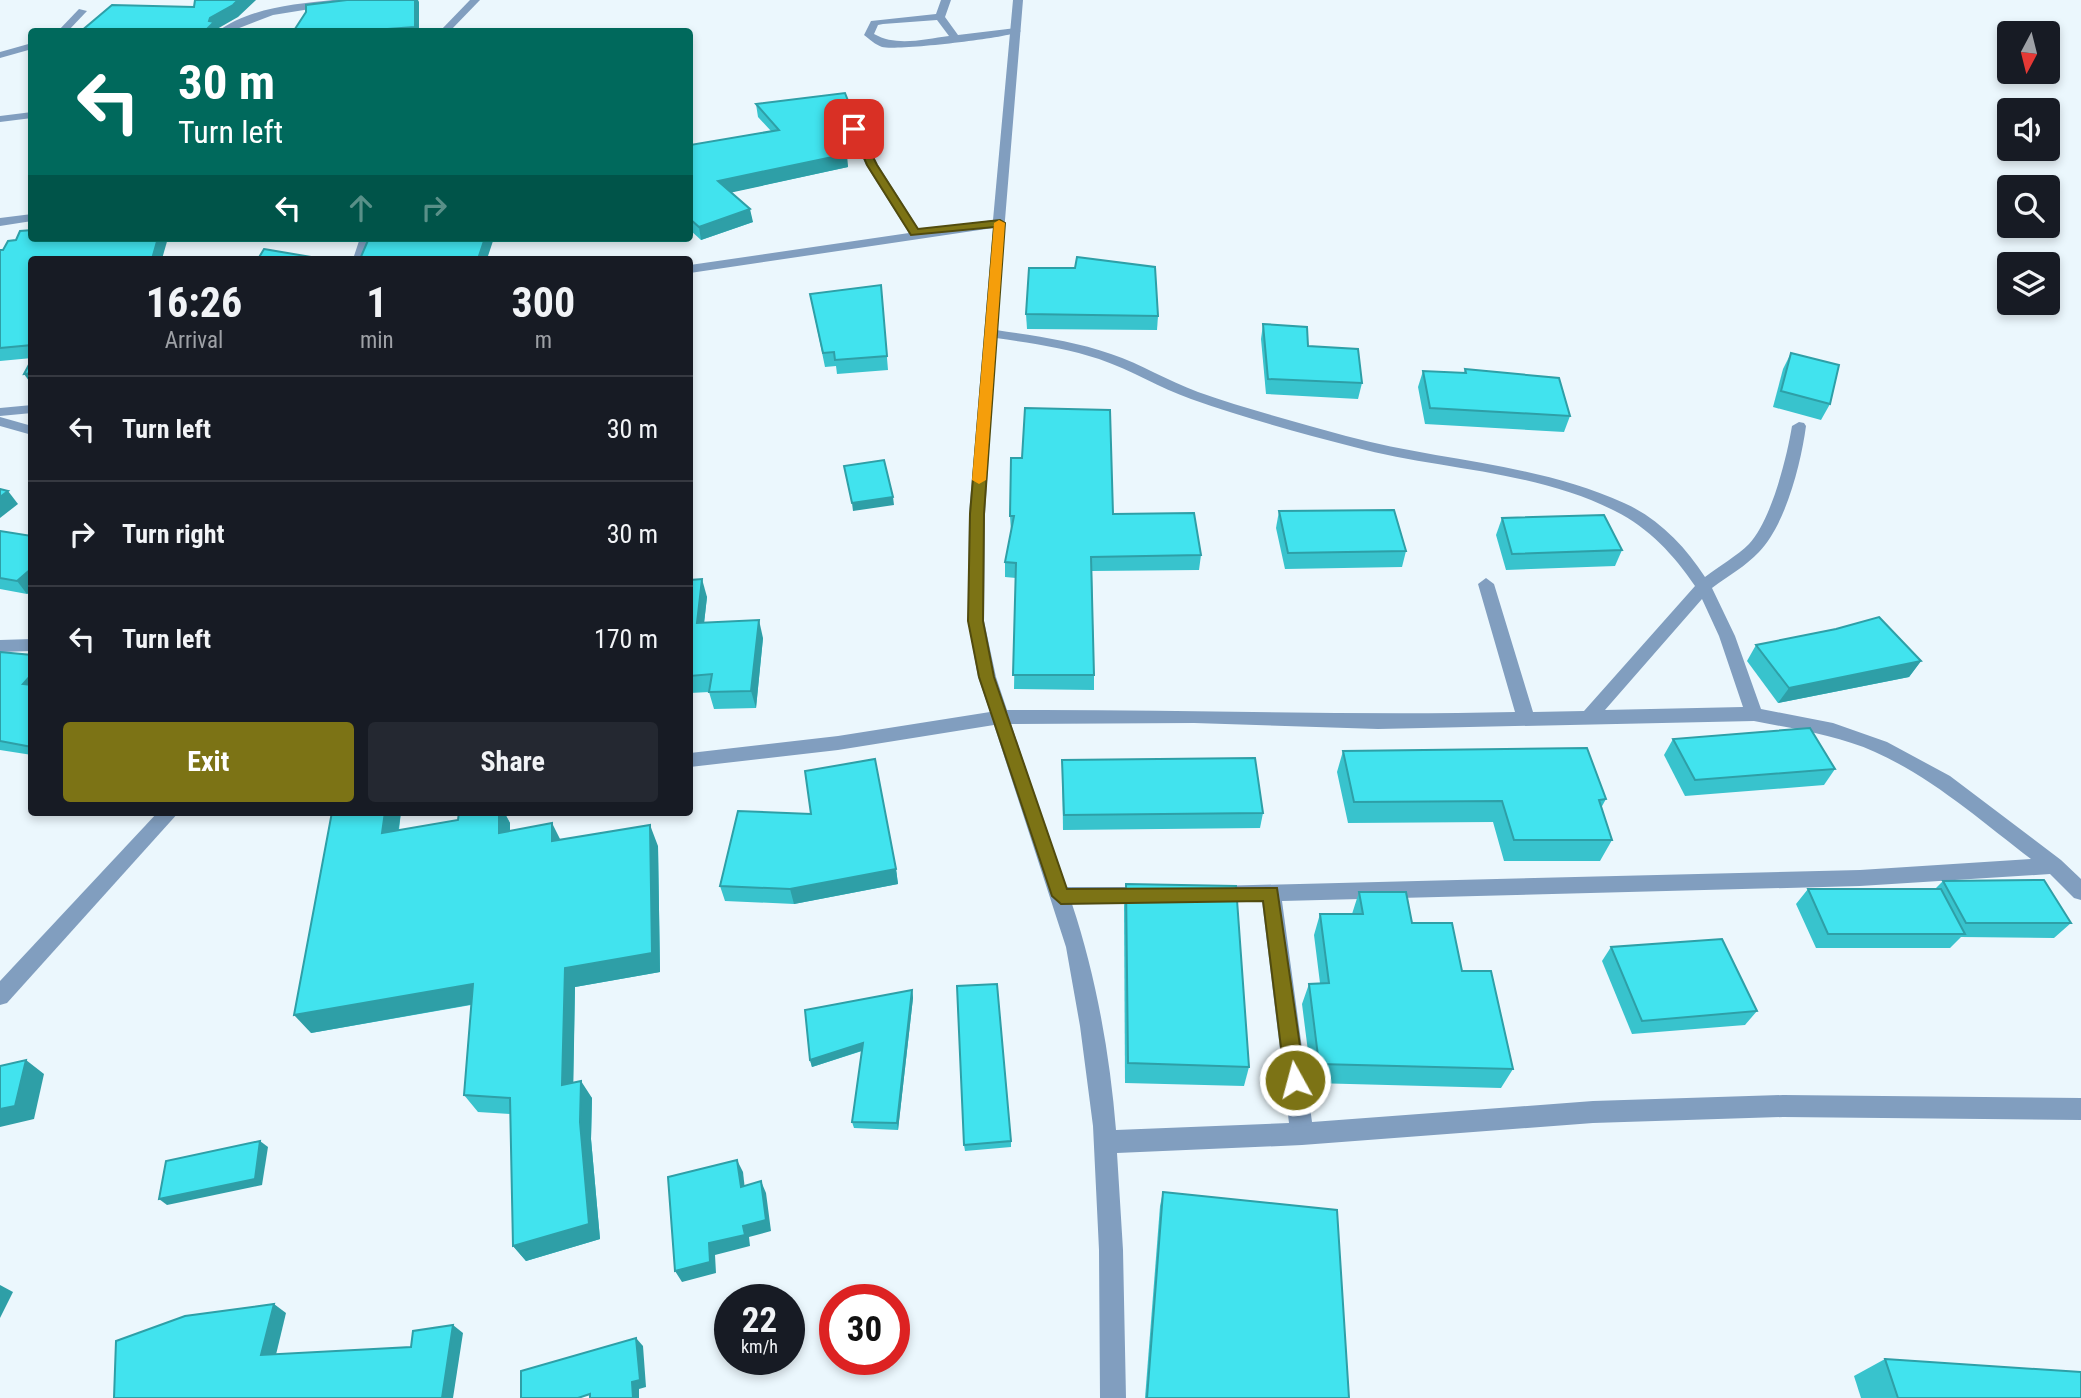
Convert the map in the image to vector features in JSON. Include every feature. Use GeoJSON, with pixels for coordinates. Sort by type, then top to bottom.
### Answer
{"type":"FeatureCollection","features":[{"type":"Feature","properties":{"kind":"street"},"geometry":{"type":"LineString","coordinates":[[229,28],[273,12],[361,0]]}},
{"type":"Feature","properties":{"kind":"street"},"geometry":{"type":"LineString","coordinates":[[447,28],[474,0]]}},
{"type":"Feature","properties":{"kind":"street"},"geometry":{"type":"LineString","coordinates":[[940,17],[946,0]]}},
{"type":"Feature","properties":{"kind":"street"},"geometry":{"type":"LineString","coordinates":[[1018,0],[990,333],[974,589],[981,652],[1061,896],[1076,947],[1091,1026],[1105,1142],[1111,1250],[1113,1398]]}},
{"type":"Feature","properties":{"kind":"street"},"geometry":{"type":"LineString","coordinates":[[65,28],[82,11]]}},
{"type":"Feature","properties":{"kind":"street"},"geometry":{"type":"LineString","coordinates":[[940,17],[874,23],[869,35],[884,44],[957,40],[1016,31]]}},
{"type":"Feature","properties":{"kind":"street"},"geometry":{"type":"LineString","coordinates":[[940,17],[957,40]]}},
{"type":"Feature","properties":{"kind":"street"},"geometry":{"type":"LineString","coordinates":[[0,55],[28,47]]}},
{"type":"Feature","properties":{"kind":"street"},"geometry":{"type":"LineString","coordinates":[[0,119],[28,116]]}},
{"type":"Feature","properties":{"kind":"street"},"geometry":{"type":"LineString","coordinates":[[854,129],[872,165],[915,233]]}},
{"type":"Feature","properties":{"kind":"street"},"geometry":{"type":"LineString","coordinates":[[0,222],[28,218]]}},
{"type":"Feature","properties":{"kind":"street"},"geometry":{"type":"LineString","coordinates":[[693,270],[915,233],[1000,223]]}},
{"type":"Feature","properties":{"kind":"street"},"geometry":{"type":"LineString","coordinates":[[990,333],[1065,345],[1092,353],[1195,396],[1401,456],[1543,481],[1588,493],[1621,507],[1650,525],[1677,549],[1704,586],[1725,626],[1754,714]]}},
{"type":"Feature","properties":{"kind":"street"},"geometry":{"type":"LineString","coordinates":[[0,412],[28,409]]}},
{"type":"Feature","properties":{"kind":"street"},"geometry":{"type":"LineString","coordinates":[[0,421],[28,430]]}},
{"type":"Feature","properties":{"kind":"street"},"geometry":{"type":"LineString","coordinates":[[1588,718],[1704,586],[1744,558],[1766,533],[1795,456],[1799,426]]}},
{"type":"Feature","properties":{"kind":"street"},"geometry":{"type":"LineString","coordinates":[[1486,584],[1526,719]]}},
{"type":"Feature","properties":{"kind":"street"},"geometry":{"type":"LineString","coordinates":[[0,646],[28,645]]}},
{"type":"Feature","properties":{"kind":"street"},"geometry":{"type":"LineString","coordinates":[[693,760],[838,743],[1002,717],[1194,716],[1365,722],[1754,714],[1833,730],[1881,747],[1943,781],[2054,866],[2081,892]]}},
{"type":"Feature","properties":{"kind":"street"},"geometry":{"type":"LineString","coordinates":[[0,996],[166,816]]}},
{"type":"Feature","properties":{"kind":"street"},"geometry":{"type":"LineString","coordinates":[[1201,894],[1833,879],[2054,866]]}},
{"type":"Feature","properties":{"kind":"street"},"geometry":{"type":"LineString","coordinates":[[1271,893],[1301,1134]]}},
{"type":"Feature","properties":{"kind":"street"},"geometry":{"type":"LineString","coordinates":[[1061,896],[1173,895]]}},
{"type":"Feature","properties":{"kind":"street"},"geometry":{"type":"LineString","coordinates":[[1105,1142],[1301,1134],[1620,1111],[1783,1106],[2081,1109]]}},
{"type":"Feature","properties":{"kind":"building"},"geometry":{"type":"Polygon","coordinates":[[[195,0],[238,0],[210,18],[209,21],[214,22],[208,28],[85,28],[112,5],[194,7],[195,0]]]}},
{"type":"Feature","properties":{"kind":"building"},"geometry":{"type":"Polygon","coordinates":[[[347,0],[415,0],[415,27],[296,28],[306,12],[306,5],[347,0]]]}},
{"type":"Feature","properties":{"kind":"building"},"geometry":{"type":"Polygon","coordinates":[[[845,93],[852,111],[845,117],[856,139],[837,140],[847,154],[718,181],[750,209],[699,227],[693,222],[693,144],[779,130],[756,104],[845,93]]]}},
{"type":"Feature","properties":{"kind":"building"},"geometry":{"type":"Polygon","coordinates":[[[28,230],[28,242],[157,242],[153,256],[28,256],[28,345],[0,348],[0,250],[3,250],[8,241],[16,240],[20,231],[28,230]]]}},
{"type":"Feature","properties":{"kind":"building"},"geometry":{"type":"Polygon","coordinates":[[[367,242],[484,242],[479,256],[361,256],[367,242]]]}},
{"type":"Feature","properties":{"kind":"building"},"geometry":{"type":"Polygon","coordinates":[[[264,249],[305,256],[260,256],[264,249]]]}},
{"type":"Feature","properties":{"kind":"building"},"geometry":{"type":"Polygon","coordinates":[[[1077,257],[1155,267],[1158,316],[1026,314],[1029,268],[1075,268],[1077,257]]]}},
{"type":"Feature","properties":{"kind":"building"},"geometry":{"type":"Polygon","coordinates":[[[881,285],[887,356],[835,360],[834,352],[823,353],[810,294],[881,285]]]}},
{"type":"Feature","properties":{"kind":"building"},"geometry":{"type":"Polygon","coordinates":[[[1263,324],[1307,327],[1308,346],[1358,349],[1362,383],[1268,379],[1263,324]]]}},
{"type":"Feature","properties":{"kind":"building"},"geometry":{"type":"Polygon","coordinates":[[[1791,353],[1839,365],[1830,404],[1781,391],[1791,353]]]}},
{"type":"Feature","properties":{"kind":"building"},"geometry":{"type":"Polygon","coordinates":[[[1465,369],[1559,378],[1570,416],[1430,408],[1423,371],[1466,373],[1465,369]]]}},
{"type":"Feature","properties":{"kind":"building"},"geometry":{"type":"Polygon","coordinates":[[[1025,408],[1110,410],[1113,514],[1194,513],[1201,555],[1091,557],[1094,675],[1013,675],[1016,563],[1005,562],[1014,516],[1010,516],[1011,458],[1022,458],[1025,408]]]}},
{"type":"Feature","properties":{"kind":"building"},"geometry":{"type":"Polygon","coordinates":[[[884,460],[893,497],[852,503],[844,466],[884,460]]]}},
{"type":"Feature","properties":{"kind":"building"},"geometry":{"type":"Polygon","coordinates":[[[0,489],[8,491],[0,497],[0,489]]]}},
{"type":"Feature","properties":{"kind":"building"},"geometry":{"type":"Polygon","coordinates":[[[1394,510],[1406,551],[1288,553],[1279,511],[1394,510]]]}},
{"type":"Feature","properties":{"kind":"building"},"geometry":{"type":"Polygon","coordinates":[[[1604,515],[1622,550],[1512,554],[1502,518],[1604,515]]]}},
{"type":"Feature","properties":{"kind":"building"},"geometry":{"type":"Polygon","coordinates":[[[0,531],[28,535],[28,571],[17,581],[0,578],[0,531]]]}},
{"type":"Feature","properties":{"kind":"building"},"geometry":{"type":"Polygon","coordinates":[[[702,579],[697,623],[759,620],[751,691],[709,692],[712,674],[693,676],[693,580],[702,579]]]}},
{"type":"Feature","properties":{"kind":"building"},"geometry":{"type":"Polygon","coordinates":[[[1879,617],[1921,661],[1789,688],[1756,645],[1836,629],[1879,617]]]}},
{"type":"Feature","properties":{"kind":"building"},"geometry":{"type":"Polygon","coordinates":[[[0,652],[28,655],[28,678],[23,684],[28,685],[28,746],[0,741],[0,652]]]}},
{"type":"Feature","properties":{"kind":"building"},"geometry":{"type":"Polygon","coordinates":[[[1810,728],[1835,769],[1695,780],[1673,739],[1810,728]]]}},
{"type":"Feature","properties":{"kind":"building"},"geometry":{"type":"Polygon","coordinates":[[[1587,748],[1606,799],[1599,800],[1612,840],[1514,840],[1502,801],[1354,802],[1343,751],[1587,748]]]}},
{"type":"Feature","properties":{"kind":"building"},"geometry":{"type":"Polygon","coordinates":[[[1255,758],[1263,813],[1064,815],[1062,760],[1255,758]]]}},
{"type":"Feature","properties":{"kind":"building"},"geometry":{"type":"Polygon","coordinates":[[[875,759],[896,869],[790,889],[720,886],[738,811],[811,814],[805,771],[875,759]]]}},
{"type":"Feature","properties":{"kind":"building"},"geometry":{"type":"Polygon","coordinates":[[[331,816],[384,816],[382,833],[458,820],[458,816],[499,816],[499,833],[552,823],[552,841],[650,825],[652,953],[565,968],[562,1085],[581,1081],[580,1122],[589,1224],[513,1246],[510,1098],[464,1095],[473,984],[294,1015],[331,816]]]}},
{"type":"Feature","properties":{"kind":"building"},"geometry":{"type":"Polygon","coordinates":[[[2044,880],[2071,923],[1966,923],[1943,881],[2044,880]]]}},
{"type":"Feature","properties":{"kind":"building"},"geometry":{"type":"Polygon","coordinates":[[[1126,884],[1236,886],[1249,1067],[1128,1063],[1126,884]]]}},
{"type":"Feature","properties":{"kind":"building"},"geometry":{"type":"Polygon","coordinates":[[[1808,889],[1941,889],[1965,934],[1828,934],[1808,889]]]}},
{"type":"Feature","properties":{"kind":"building"},"geometry":{"type":"Polygon","coordinates":[[[1359,892],[1406,892],[1412,923],[1452,923],[1462,971],[1491,971],[1513,1069],[1319,1064],[1309,984],[1329,983],[1320,914],[1363,914],[1359,892]]]}},
{"type":"Feature","properties":{"kind":"building"},"geometry":{"type":"Polygon","coordinates":[[[1722,939],[1757,1011],[1642,1021],[1611,947],[1722,939]]]}},
{"type":"Feature","properties":{"kind":"building"},"geometry":{"type":"Polygon","coordinates":[[[997,984],[1011,1141],[964,1145],[957,986],[997,984]]]}},
{"type":"Feature","properties":{"kind":"building"},"geometry":{"type":"Polygon","coordinates":[[[912,990],[897,1123],[852,1122],[863,1043],[810,1060],[805,1010],[912,990]]]}},
{"type":"Feature","properties":{"kind":"building"},"geometry":{"type":"Polygon","coordinates":[[[26,1060],[15,1106],[0,1109],[0,1066],[26,1060]]]}},
{"type":"Feature","properties":{"kind":"building"},"geometry":{"type":"Polygon","coordinates":[[[260,1141],[255,1179],[159,1199],[166,1161],[260,1141]]]}},
{"type":"Feature","properties":{"kind":"building"},"geometry":{"type":"Polygon","coordinates":[[[737,1160],[741,1187],[761,1181],[766,1220],[743,1226],[745,1235],[709,1243],[710,1262],[675,1271],[668,1177],[737,1160]]]}},
{"type":"Feature","properties":{"kind":"building"},"geometry":{"type":"Polygon","coordinates":[[[1163,1192],[1337,1210],[1349,1398],[1147,1398],[1163,1192]]]}},
{"type":"Feature","properties":{"kind":"building"},"geometry":{"type":"Polygon","coordinates":[[[274,1304],[261,1355],[411,1347],[413,1331],[453,1325],[442,1398],[114,1398],[116,1341],[185,1316],[274,1304]]]}},
{"type":"Feature","properties":{"kind":"building"},"geometry":{"type":"Polygon","coordinates":[[[636,1338],[640,1380],[632,1382],[633,1398],[590,1398],[590,1394],[578,1398],[521,1398],[521,1371],[636,1338]]]}},
{"type":"Feature","properties":{"kind":"building"},"geometry":{"type":"Polygon","coordinates":[[[1885,1359],[2081,1372],[2081,1398],[1898,1398],[1885,1359]]]}},
{"type":"Feature","properties":{"kind":"slow traffic"},"geometry":{"type":"LineString","coordinates":[[979,480],[999,223]]}},
{"type":"Feature","properties":{"kind":"route"},"geometry":{"type":"LineString","coordinates":[[854,129],[891,198],[915,233],[1000,223],[977,514],[974,589],[976,621],[987,677],[1061,896],[1271,893],[1295,1080]]}}]}
